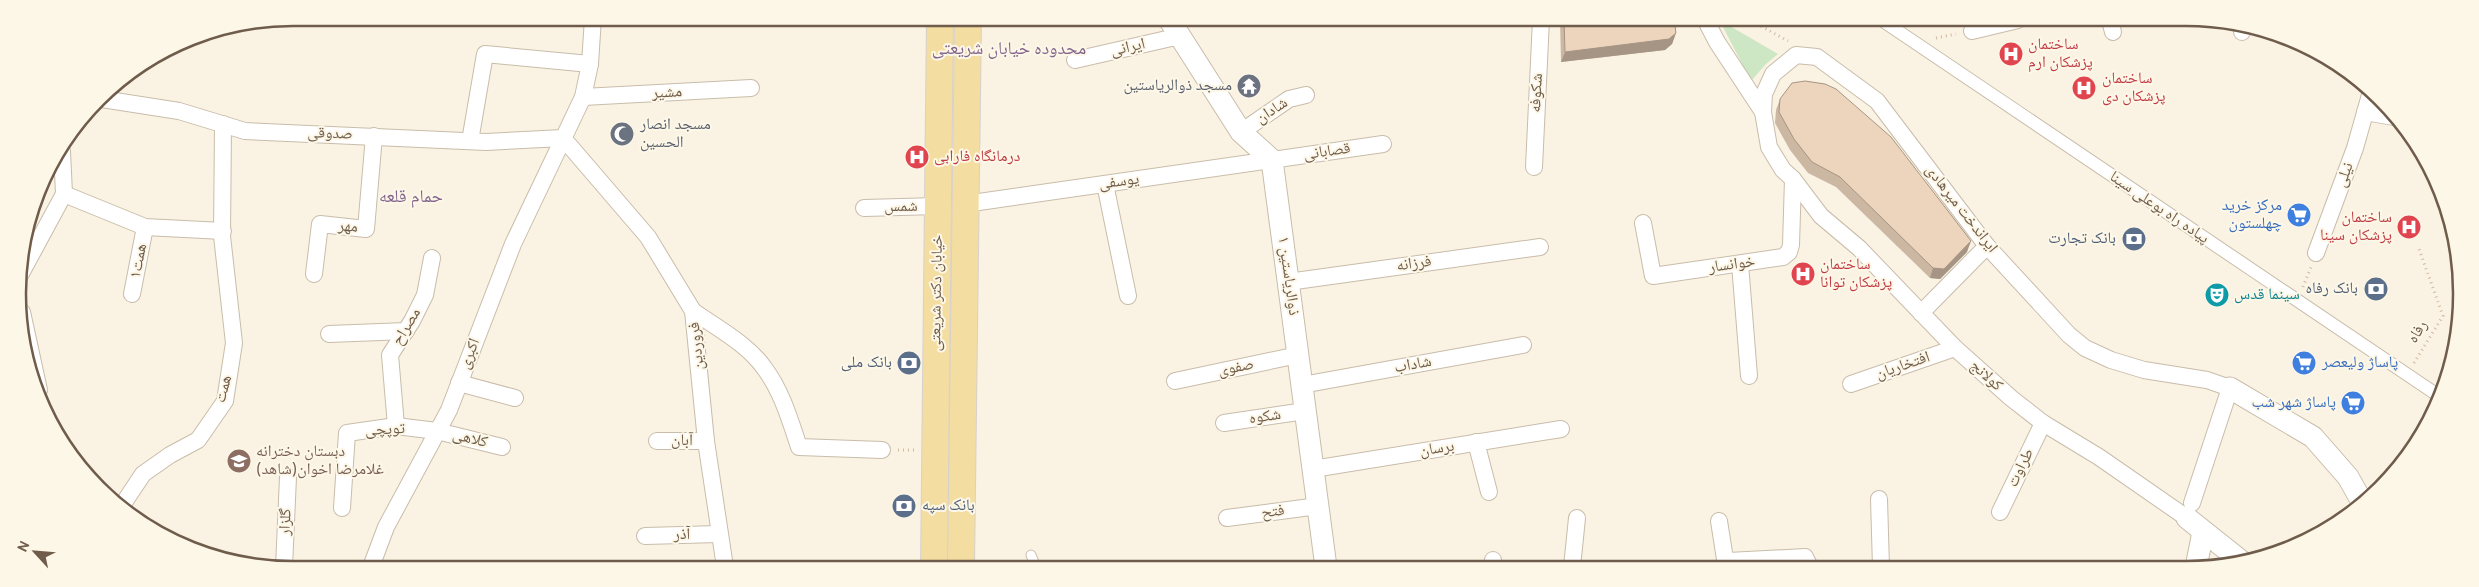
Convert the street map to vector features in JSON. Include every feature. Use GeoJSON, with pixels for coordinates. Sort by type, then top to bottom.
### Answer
{"type":"FeatureCollection","features":[{"type":"Feature","properties":{"kind":"main road","name":"خیابان دکتر شریعتی"},"geometry":{"type":"LineString","coordinates":[[934,561],[940,26]]}},
{"type":"Feature","properties":{"kind":"main road","name":"خیابان دکتر شریعتی"},"geometry":{"type":"LineString","coordinates":[[961,561],[968,26]]}},
{"type":"Feature","properties":{"kind":"street","name":"اکبری"},"geometry":{"type":"LineString","coordinates":[[373,561],[386,527],[437,431],[459,383],[513,244],[583,97],[590,64],[592,26]]}},
{"type":"Feature","properties":{"kind":"street","name":"شکوفه"},"geometry":{"type":"LineString","coordinates":[[1534,167],[1540,26]]}},
{"type":"Feature","properties":{"kind":"street"},"geometry":{"type":"LineString","coordinates":[[1709,26],[1763,112]]}},
{"type":"Feature","properties":{"kind":"street","name":"پیاده راه بوعلی سینا"},"geometry":{"type":"LineString","coordinates":[[1889,26],[2434,392]]}},
{"type":"Feature","properties":{"kind":"street"},"geometry":{"type":"LineString","coordinates":[[1972,31],[1993,26]]}},
{"type":"Feature","properties":{"kind":"street"},"geometry":{"type":"LineString","coordinates":[[1175,27],[1241,132],[1272,160]]}},
{"type":"Feature","properties":{"kind":"street","name":"ایرانی"},"geometry":{"type":"LineString","coordinates":[[1075,60],[1175,27]]}},
{"type":"Feature","properties":{"kind":"street"},"geometry":{"type":"LineString","coordinates":[[470,142],[485,54],[590,64]]}},
{"type":"Feature","properties":{"kind":"street"},"geometry":{"type":"LineString","coordinates":[[1763,112],[1764,94],[1773,74],[1796,56],[1817,57]]}},
{"type":"Feature","properties":{"kind":"street","name":"ایراندخت میرهادی"},"geometry":{"type":"LineString","coordinates":[[1817,57],[1877,101],[1987,246],[2069,335],[2085,348],[2111,360],[2144,370],[2207,380],[2230,388]]}},
{"type":"Feature","properties":{"kind":"street","name":"مشیر"},"geometry":{"type":"LineString","coordinates":[[583,97],[751,88]]}},
{"type":"Feature","properties":{"kind":"street","name":"شادان"},"geometry":{"type":"LineString","coordinates":[[1241,132],[1289,99],[1306,95]]}},
{"type":"Feature","properties":{"kind":"street","name":"صدوقی"},"geometry":{"type":"LineString","coordinates":[[110,100],[179,111],[245,131],[470,142],[563,138]]}},
{"type":"Feature","properties":{"kind":"street","name":"نیلی"},"geometry":{"type":"LineString","coordinates":[[2316,253],[2355,148],[2369,100]]}},
{"type":"Feature","properties":{"kind":"street","name":"کولانج"},"geometry":{"type":"LineString","coordinates":[[1763,112],[1769,147],[1784,170],[1822,216],[1888,277],[1955,348],[2042,423],[2194,518],[2236,556]]}},
{"type":"Feature","properties":{"kind":"street"},"geometry":{"type":"LineString","coordinates":[[2366,112],[2384,114]]}},
{"type":"Feature","properties":{"kind":"street","name":"همت"},"geometry":{"type":"LineString","coordinates":[[125,501],[143,474],[170,455],[198,440],[225,401],[234,343],[222,232],[223,124]]}},
{"type":"Feature","properties":{"kind":"street","name":"مهر"},"geometry":{"type":"LineString","coordinates":[[314,274],[320,224],[366,229],[374,136]]}},
{"type":"Feature","properties":{"kind":"street","name":"فروردین"},"geometry":{"type":"LineString","coordinates":[[563,138],[648,237],[693,311],[706,441],[724,561]]}},
{"type":"Feature","properties":{"kind":"street","name":"قصابانی"},"geometry":{"type":"LineString","coordinates":[[1272,160],[1383,144]]}},
{"type":"Feature","properties":{"kind":"street"},"geometry":{"type":"LineString","coordinates":[[29,259],[64,194],[62,159]]}},
{"type":"Feature","properties":{"kind":"street","name":"یوسفی"},"geometry":{"type":"LineString","coordinates":[[965,204],[1272,160]]}},
{"type":"Feature","properties":{"kind":"street","name":"ذوالریاستین ۱"},"geometry":{"type":"LineString","coordinates":[[1272,160],[1325,561]]}},
{"type":"Feature","properties":{"kind":"street","name":"خوانسار"},"geometry":{"type":"LineString","coordinates":[[1643,223],[1653,276],[1783,257],[1789,252],[1791,245],[1793,179]]}},
{"type":"Feature","properties":{"kind":"street"},"geometry":{"type":"LineString","coordinates":[[1105,184],[1128,296]]}},
{"type":"Feature","properties":{"kind":"street"},"geometry":{"type":"LineString","coordinates":[[64,194],[145,227],[222,232]]}},
{"type":"Feature","properties":{"kind":"street","name":"شمس"},"geometry":{"type":"LineString","coordinates":[[864,208],[938,206]]}},
{"type":"Feature","properties":{"kind":"street","name":"همت۱"},"geometry":{"type":"LineString","coordinates":[[132,294],[145,227]]}},
{"type":"Feature","properties":{"kind":"street"},"geometry":{"type":"LineString","coordinates":[[1921,314],[1987,246]]}},
{"type":"Feature","properties":{"kind":"street","name":"فرزانه"},"geometry":{"type":"LineString","coordinates":[[1288,282],[1540,247]]}},
{"type":"Feature","properties":{"kind":"street","name":"مصراح"},"geometry":{"type":"LineString","coordinates":[[396,426],[390,355],[406,331],[425,296],[432,258]]}},
{"type":"Feature","properties":{"kind":"street"},"geometry":{"type":"LineString","coordinates":[[1740,264],[1749,376]]}},
{"type":"Feature","properties":{"kind":"street"},"geometry":{"type":"LineString","coordinates":[[693,311],[739,343],[765,368],[784,402],[799,447],[882,450]]}},
{"type":"Feature","properties":{"kind":"street"},"geometry":{"type":"LineString","coordinates":[[329,334],[406,331]]}},
{"type":"Feature","properties":{"kind":"street","name":"شاداب"},"geometry":{"type":"LineString","coordinates":[[1302,385],[1523,345]]}},
{"type":"Feature","properties":{"kind":"street","name":"افتخاریان"},"geometry":{"type":"LineString","coordinates":[[1851,384],[1955,348]]}},
{"type":"Feature","properties":{"kind":"street","name":"صفوی"},"geometry":{"type":"LineString","coordinates":[[1175,381],[1298,355]]}},
{"type":"Feature","properties":{"kind":"street"},"geometry":{"type":"LineString","coordinates":[[459,383],[515,398]]}},
{"type":"Feature","properties":{"kind":"street"},"geometry":{"type":"LineString","coordinates":[[2196,560],[2194,518],[2230,388],[2313,437],[2348,477],[2359,497]]}},
{"type":"Feature","properties":{"kind":"street","name":"شکوه"},"geometry":{"type":"LineString","coordinates":[[1224,423],[1305,411]]}},
{"type":"Feature","properties":{"kind":"street","name":"طراوت"},"geometry":{"type":"LineString","coordinates":[[2000,512],[2042,423]]}},
{"type":"Feature","properties":{"kind":"street","name":"توپچی"},"geometry":{"type":"LineString","coordinates":[[342,508],[347,433],[396,426],[437,431]]}},
{"type":"Feature","properties":{"kind":"street","name":"برسان"},"geometry":{"type":"LineString","coordinates":[[1313,469],[1561,429]]}},
{"type":"Feature","properties":{"kind":"street","name":"کلاهی"},"geometry":{"type":"LineString","coordinates":[[437,431],[502,447]]}},
{"type":"Feature","properties":{"kind":"street","name":"آبان"},"geometry":{"type":"LineString","coordinates":[[657,441],[706,441]]}},
{"type":"Feature","properties":{"kind":"street"},"geometry":{"type":"LineString","coordinates":[[1476,442],[1489,492]]}},
{"type":"Feature","properties":{"kind":"street","name":"گلزار"},"geometry":{"type":"LineString","coordinates":[[284,560],[288,477]]}},
{"type":"Feature","properties":{"kind":"street"},"geometry":{"type":"LineString","coordinates":[[1879,499],[1882,561]]}},
{"type":"Feature","properties":{"kind":"street","name":"فتح"},"geometry":{"type":"LineString","coordinates":[[1227,518],[1318,506]]}},
{"type":"Feature","properties":{"kind":"street"},"geometry":{"type":"LineString","coordinates":[[1573,561],[1577,518]]}},
{"type":"Feature","properties":{"kind":"street"},"geometry":{"type":"LineString","coordinates":[[1719,520],[1724,559],[1728,561],[1806,557],[1808,561]]}},
{"type":"Feature","properties":{"kind":"street","name":"آذر"},"geometry":{"type":"LineString","coordinates":[[645,536],[720,534]]}},
{"type":"Feature","properties":{"kind":"lane"},"geometry":{"type":"LineString","coordinates":[[1031,555],[1034,561]]}},
{"type":"Feature","properties":{"kind":"path"},"geometry":{"type":"LineString","coordinates":[[1761,26],[1817,57]]}},
{"type":"Feature","properties":{"kind":"path"},"geometry":{"type":"LineString","coordinates":[[1914,43],[1972,31]]}},
{"type":"Feature","properties":{"kind":"path","name":"رفاه"},"geometry":{"type":"LineString","coordinates":[[2407,374],[2443,316],[2418,246]]}},
{"type":"Feature","properties":{"kind":"path"},"geometry":{"type":"LineString","coordinates":[[2298,301],[2316,253]]}},
{"type":"Feature","properties":{"kind":"path"},"geometry":{"type":"LineString","coordinates":[[882,450],[935,450]]}},
{"type":"Feature","properties":{"kind":"green space"},"geometry":{"type":"Polygon","coordinates":[[[1723,26],[1730,26],[1778,54],[1751,81],[1723,26]]]}},
{"type":"Feature","properties":{"kind":"building"},"geometry":{"type":"Polygon","coordinates":[[[1564,26],[1675,26],[1676,33],[1669,39],[1565,52],[1564,26]]]}},
{"type":"Feature","properties":{"kind":"building"},"geometry":{"type":"Polygon","coordinates":[[[1805,81],[1825,84],[1836,89],[1891,137],[1971,241],[1944,269],[1933,268],[1840,177],[1812,162],[1794,139],[1779,112],[1780,99],[1792,83],[1805,81]]]}},
{"type":"Feature","properties":{"kind":"place","name":"ساختمان پزشکان ارم"},"geometry":{"type":"Point","coordinates":[2011,54]}},
{"type":"Feature","properties":{"kind":"place","name":"مسجد ذوالریاستین"},"geometry":{"type":"Point","coordinates":[1249,86]}},
{"type":"Feature","properties":{"kind":"place","name":"ساختمان پزشکان دی"},"geometry":{"type":"Point","coordinates":[2084,88]}},
{"type":"Feature","properties":{"kind":"place","name":"مسجد انصار الحسین"},"geometry":{"type":"Point","coordinates":[622,134]}},
{"type":"Feature","properties":{"kind":"place","name":"درمانگاه فارابی"},"geometry":{"type":"Point","coordinates":[917,157]}},
{"type":"Feature","properties":{"kind":"place","name":"مرکز خرید چهلستون"},"geometry":{"type":"Point","coordinates":[2299,215]}},
{"type":"Feature","properties":{"kind":"place","name":"ساختمان پزشکان سینا"},"geometry":{"type":"Point","coordinates":[2409,227]}},
{"type":"Feature","properties":{"kind":"place","name":"بانک تجارت"},"geometry":{"type":"Point","coordinates":[2134,239]}},
{"type":"Feature","properties":{"kind":"place","name":"ساختمان پزشکان توانا"},"geometry":{"type":"Point","coordinates":[1803,274]}},
{"type":"Feature","properties":{"kind":"place","name":"بانک رفاه"},"geometry":{"type":"Point","coordinates":[2376,289]}},
{"type":"Feature","properties":{"kind":"place","name":"سینما قدس"},"geometry":{"type":"Point","coordinates":[2217,295]}},
{"type":"Feature","properties":{"kind":"place","name":"بانک ملی"},"geometry":{"type":"Point","coordinates":[909,363]}},
{"type":"Feature","properties":{"kind":"place","name":"پاساژ ولیعصر"},"geometry":{"type":"Point","coordinates":[2304,363]}},
{"type":"Feature","properties":{"kind":"place","name":"پاساژ شهر شب"},"geometry":{"type":"Point","coordinates":[2353,403]}},
{"type":"Feature","properties":{"kind":"place","name":"دبستان دخترانه غلامرضا اخوان(شاهد)"},"geometry":{"type":"Point","coordinates":[239,461]}},
{"type":"Feature","properties":{"kind":"place","name":"بانک سپه"},"geometry":{"type":"Point","coordinates":[904,506]}},
{"type":"Feature","properties":{"kind":"district","name":"محدوده خیابان شریعتی"},"geometry":{"type":"Point","coordinates":[1009,49]}},
{"type":"Feature","properties":{"kind":"district","name":"حمام قلعه"},"geometry":{"type":"Point","coordinates":[411,197]}}]}
